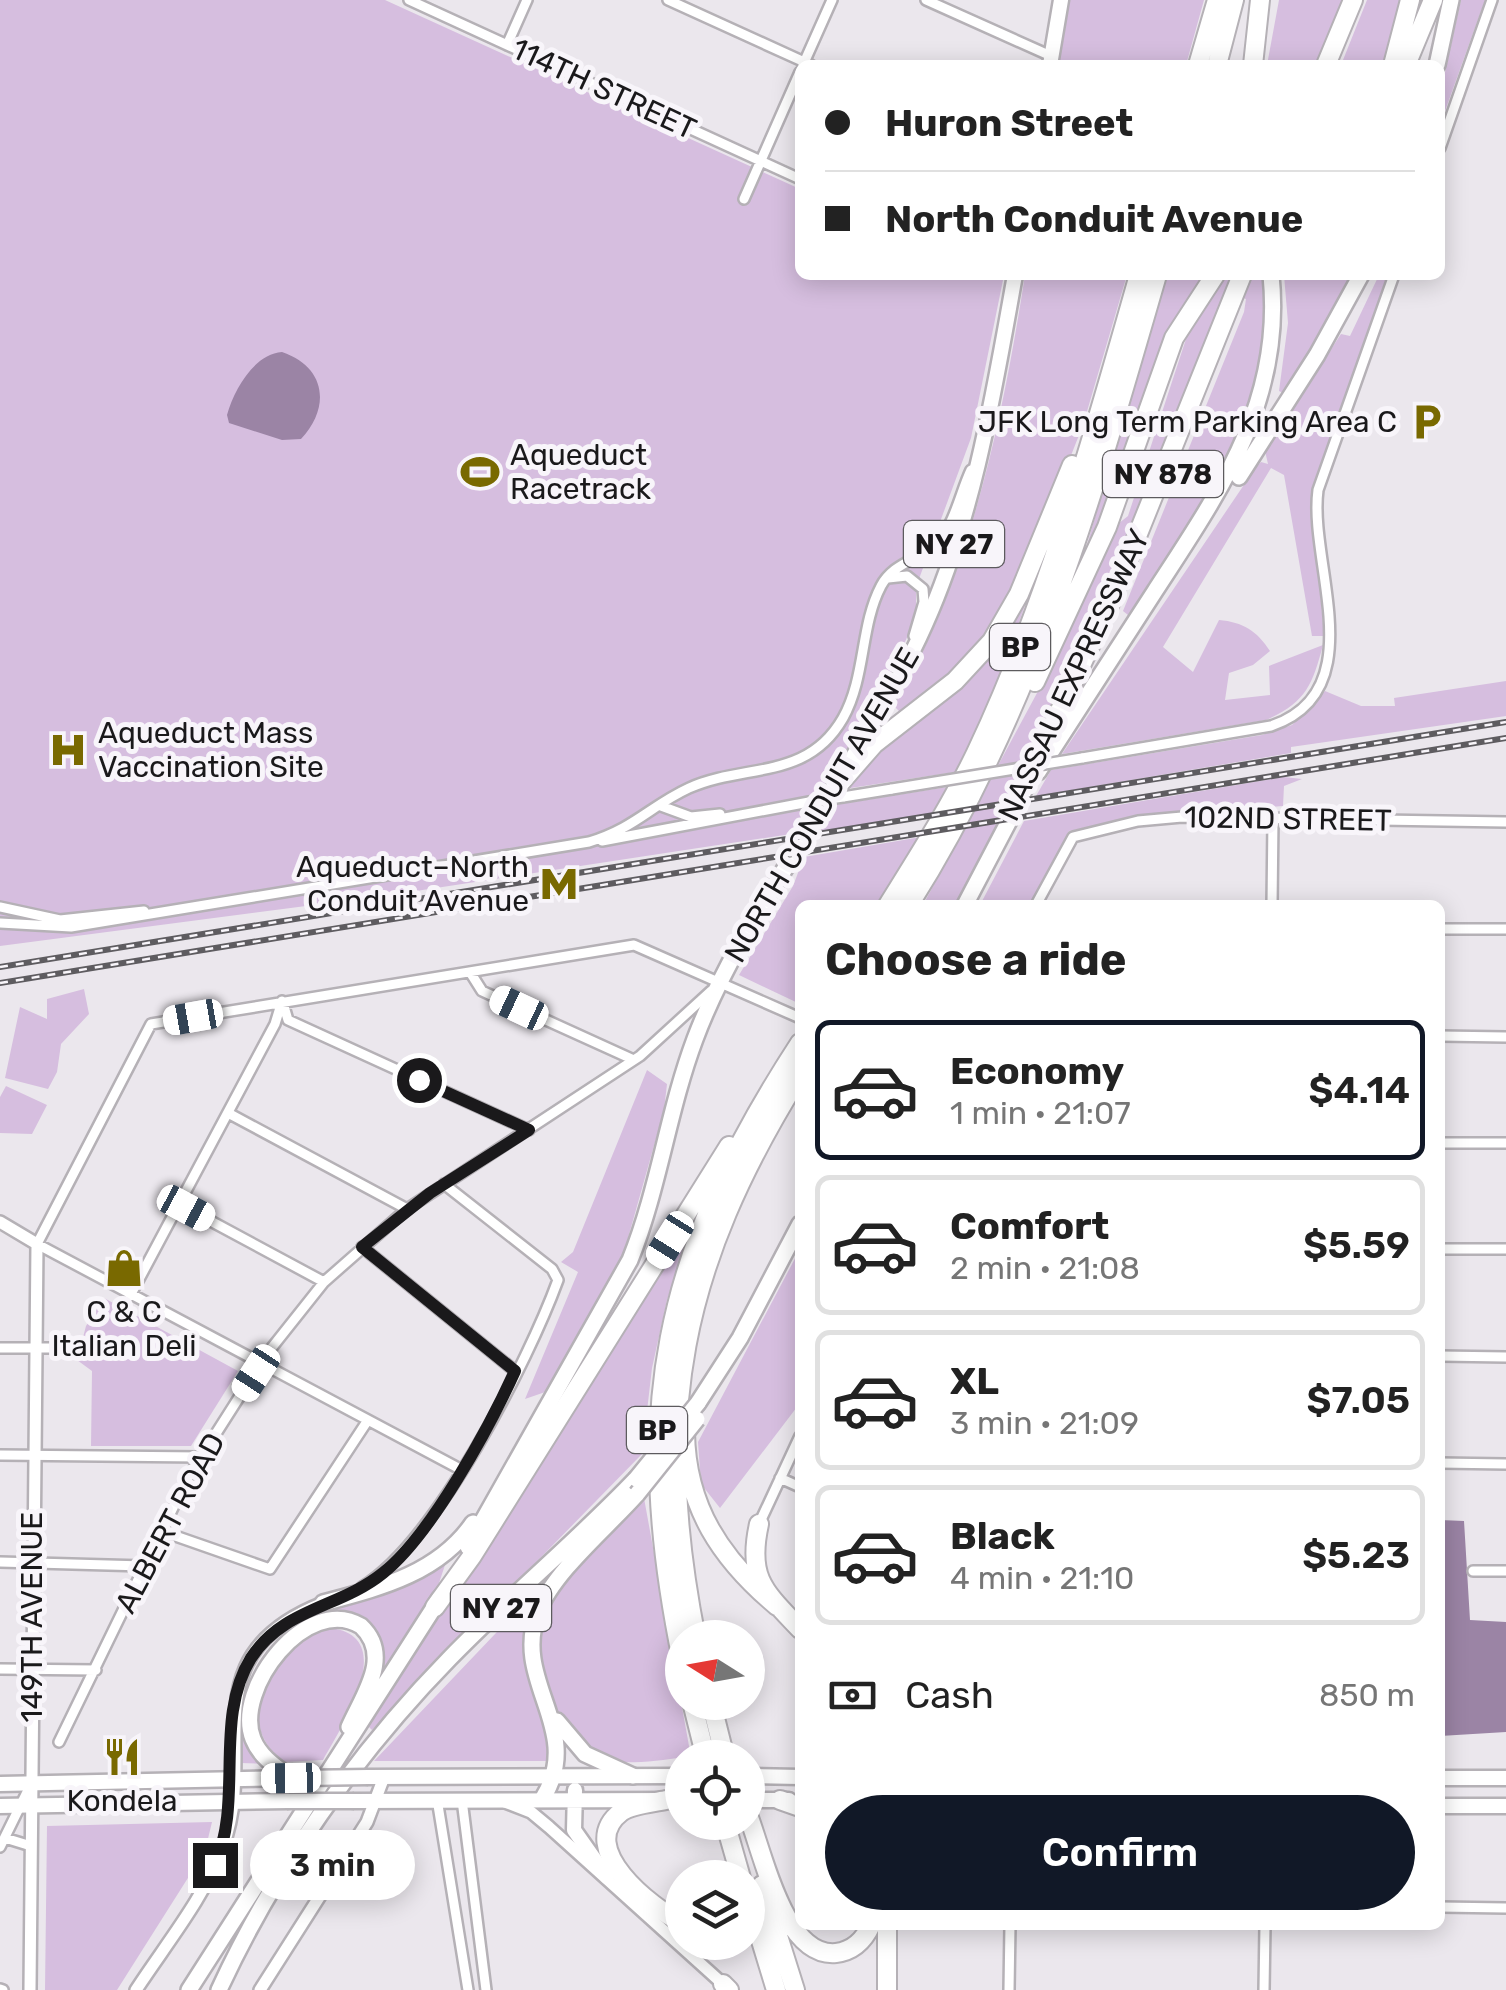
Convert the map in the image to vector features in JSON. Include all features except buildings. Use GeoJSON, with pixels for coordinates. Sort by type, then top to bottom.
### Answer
{"type":"FeatureCollection","features":[{"type":"Feature","properties":{"kind":"highway"},"geometry":{"type":"LineString","coordinates":[[1197,60],[1207,0]]}},
{"type":"Feature","properties":{"kind":"highway"},"geometry":{"type":"LineString","coordinates":[[1198,60],[1217,0]]}},
{"type":"Feature","properties":{"kind":"highway"},"geometry":{"type":"LineString","coordinates":[[1217,60],[1234,0]]}},
{"type":"Feature","properties":{"kind":"highway"},"geometry":{"type":"LineString","coordinates":[[1255,60],[1264,0]]}},
{"type":"Feature","properties":{"kind":"highway"},"geometry":{"type":"LineString","coordinates":[[1328,60],[1353,0]]}},
{"type":"Feature","properties":{"kind":"highway"},"geometry":{"type":"LineString","coordinates":[[1393,60],[1410,0]]}},
{"type":"Feature","properties":{"kind":"highway"},"geometry":{"type":"LineString","coordinates":[[1408,60],[1433,0]]}},
{"type":"Feature","properties":{"kind":"highway"},"geometry":{"type":"LineString","coordinates":[[1438,60],[1451,0]]}},
{"type":"Feature","properties":{"kind":"highway","name":"BP"},"geometry":{"type":"LineString","coordinates":[[891,900],[939,822],[990,720],[1058,539],[1138,280]]}},
{"type":"Feature","properties":{"kind":"highway","name":"BP"},"geometry":{"type":"LineString","coordinates":[[912,900],[1000,743],[1085,514],[1155,280]]}},
{"type":"Feature","properties":{"kind":"highway"},"geometry":{"type":"LineString","coordinates":[[1000,743],[1039,676],[1080,590],[1118,498],[1174,338],[1211,280]]}},
{"type":"Feature","properties":{"kind":"highway"},"geometry":{"type":"LineString","coordinates":[[1014,809],[1231,473],[1257,413],[1271,350],[1270,280]]}},
{"type":"Feature","properties":{"kind":"highway"},"geometry":{"type":"LineString","coordinates":[[1171,566],[1210,521],[1276,422],[1358,280]]}},
{"type":"Feature","properties":{"kind":"highway","name":"NASSAU EXPRESSWAY"},"geometry":{"type":"LineString","coordinates":[[967,900],[1112,602],[1239,284]]}},
{"type":"Feature","properties":{"kind":"highway"},"geometry":{"type":"LineString","coordinates":[[838,794],[880,739],[955,681],[999,631],[1019,594],[1111,372]]}},
{"type":"Feature","properties":{"kind":"highway","name":"NORTH CONDUIT AVENUE"},"geometry":{"type":"LineString","coordinates":[[189,1990],[435,1606],[630,1260],[648,1210],[688,1059],[720,981],[838,794]]}},
{"type":"Feature","properties":{"kind":"highway","name":"BP"},"geometry":{"type":"LineString","coordinates":[[676,1620],[657,1494],[662,1374],[676,1305],[698,1238],[726,1174],[795,1051]]}},
{"type":"Feature","properties":{"kind":"highway"},"geometry":{"type":"LineString","coordinates":[[435,1606],[472,1556],[727,1148],[776,1081]]}},
{"type":"Feature","properties":{"kind":"highway","name":"BP"},"geometry":{"type":"LineString","coordinates":[[693,1620],[678,1516],[675,1424],[693,1312],[730,1208],[795,1084]]}},
{"type":"Feature","properties":{"kind":"highway"},"geometry":{"type":"LineString","coordinates":[[730,1208],[698,1329],[685,1426],[692,1490],[722,1551],[795,1624]]}},
{"type":"Feature","properties":{"kind":"highway","name":"NY 27"},"geometry":{"type":"LineString","coordinates":[[219,1990],[267,1902],[362,1758],[451,1657],[636,1486],[698,1410],[795,1233]]}},
{"type":"Feature","properties":{"kind":"highway"},"geometry":{"type":"LineString","coordinates":[[323,1604],[402,1580],[436,1560],[464,1535],[518,1458]]}},
{"type":"Feature","properties":{"kind":"highway"},"geometry":{"type":"LineString","coordinates":[[543,1798],[555,1776],[558,1749],[531,1653],[538,1610],[636,1486]]}},
{"type":"Feature","properties":{"kind":"highway"},"geometry":{"type":"LineString","coordinates":[[722,1551],[741,1550],[760,1524]]}},
{"type":"Feature","properties":{"kind":"highway"},"geometry":{"type":"LineString","coordinates":[[760,1524],[753,1567],[778,1606]]}},
{"type":"Feature","properties":{"kind":"highway"},"geometry":{"type":"LineString","coordinates":[[296,1778],[255,1744],[249,1721],[251,1702],[265,1674],[290,1644],[315,1624],[341,1618],[356,1623],[369,1634],[376,1664],[330,1770]]}},
{"type":"Feature","properties":{"kind":"highway"},"geometry":{"type":"LineString","coordinates":[[547,1704],[579,1749],[632,1776]]}},
{"type":"Feature","properties":{"kind":"highway"},"geometry":{"type":"LineString","coordinates":[[779,1800],[795,1803]]}},
{"type":"Feature","properties":{"kind":"highway"},"geometry":{"type":"LineString","coordinates":[[665,1802],[619,1814],[609,1828],[606,1846],[612,1861],[633,1886],[665,1910]]}},
{"type":"Feature","properties":{"kind":"highway"},"geometry":{"type":"LineString","coordinates":[[749,1840],[795,1990]]}},
{"type":"Feature","properties":{"kind":"highway"},"geometry":{"type":"LineString","coordinates":[[757,1840],[781,1904],[795,1927]]}},
{"type":"Feature","properties":{"kind":"highway"},"geometry":{"type":"LineString","coordinates":[[797,1930],[805,1944],[821,1952],[844,1952],[860,1943],[868,1930]]}},
{"type":"Feature","properties":{"kind":"highway"},"geometry":{"type":"LineString","coordinates":[[887,1930],[888,1990]]}},
{"type":"Feature","properties":{"kind":"highway"},"geometry":{"type":"LineString","coordinates":[[765,1954],[776,1990]]}},
{"type":"Feature","properties":{"kind":"main road"},"geometry":{"type":"LineString","coordinates":[[1050,60],[1061,0]]}},
{"type":"Feature","properties":{"kind":"main road","name":"NORTH CONDUIT AVENUE"},"geometry":{"type":"LineString","coordinates":[[838,794],[904,668],[944,576],[980,449],[1014,280]]}},
{"type":"Feature","properties":{"kind":"main road"},"geometry":{"type":"LineString","coordinates":[[582,1776],[572,1798],[576,1836],[607,1877]]}},
{"type":"Feature","properties":{"kind":"main road"},"geometry":{"type":"LineString","coordinates":[[0,1784],[665,1776]]}},
{"type":"Feature","properties":{"kind":"main road"},"geometry":{"type":"LineString","coordinates":[[765,1776],[795,1777]]}},
{"type":"Feature","properties":{"kind":"main road"},"geometry":{"type":"LineString","coordinates":[[1445,1778],[1506,1778]]}},
{"type":"Feature","properties":{"kind":"main road"},"geometry":{"type":"LineString","coordinates":[[0,1806],[494,1798],[665,1800]]}},
{"type":"Feature","properties":{"kind":"main road"},"geometry":{"type":"LineString","coordinates":[[765,1800],[779,1800]]}},
{"type":"Feature","properties":{"kind":"main road"},"geometry":{"type":"LineString","coordinates":[[1445,1806],[1506,1806]]}},
{"type":"Feature","properties":{"kind":"street","name":"114TH STREET"},"geometry":{"type":"LineString","coordinates":[[409,0],[795,177]]}},
{"type":"Feature","properties":{"kind":"street"},"geometry":{"type":"LineString","coordinates":[[507,44],[527,0]]}},
{"type":"Feature","properties":{"kind":"street"},"geometry":{"type":"LineString","coordinates":[[668,0],[795,62]]}},
{"type":"Feature","properties":{"kind":"street"},"geometry":{"type":"LineString","coordinates":[[807,60],[832,0]]}},
{"type":"Feature","properties":{"kind":"street"},"geometry":{"type":"LineString","coordinates":[[926,0],[1048,60]]}},
{"type":"Feature","properties":{"kind":"street"},"geometry":{"type":"LineString","coordinates":[[1445,134],[1492,0]]}},
{"type":"Feature","properties":{"kind":"street"},"geometry":{"type":"LineString","coordinates":[[744,199],[795,86]]}},
{"type":"Feature","properties":{"kind":"street"},"geometry":{"type":"LineString","coordinates":[[0,923],[60,929],[639,837],[838,794],[1082,758],[1271,726],[1290,718],[1310,698],[1326,666],[1331,641],[1316,523],[1318,490],[1392,280]]}},
{"type":"Feature","properties":{"kind":"street"},"geometry":{"type":"LineString","coordinates":[[589,842],[632,827],[701,784],[792,765],[828,739],[854,693],[886,579],[945,533],[980,449]]}},
{"type":"Feature","properties":{"kind":"street"},"geometry":{"type":"LineString","coordinates":[[886,579],[911,578],[924,594],[904,668]]}},
{"type":"Feature","properties":{"kind":"street"},"geometry":{"type":"LineString","coordinates":[[662,806],[691,817],[748,812]]}},
{"type":"Feature","properties":{"kind":"street","name":"102ND STREET"},"geometry":{"type":"LineString","coordinates":[[1039,900],[1073,837],[1167,818],[1506,822]]}},
{"type":"Feature","properties":{"kind":"street"},"geometry":{"type":"LineString","coordinates":[[1272,819],[1272,900]]}},
{"type":"Feature","properties":{"kind":"street"},"geometry":{"type":"LineString","coordinates":[[0,908],[60,920],[157,912]]}},
{"type":"Feature","properties":{"kind":"street"},"geometry":{"type":"LineString","coordinates":[[1445,929],[1506,929]]}},
{"type":"Feature","properties":{"kind":"street"},"geometry":{"type":"LineString","coordinates":[[37,1244],[151,1024],[634,945],[795,1016]]}},
{"type":"Feature","properties":{"kind":"street"},"geometry":{"type":"LineString","coordinates":[[470,972],[482,991],[634,1060]]}},
{"type":"Feature","properties":{"kind":"street","name":"ALBERT ROAD"},"geometry":{"type":"LineString","coordinates":[[59,1742],[161,1530],[201,1457],[261,1364],[324,1282],[407,1209],[634,1060],[720,981]]}},
{"type":"Feature","properties":{"kind":"street"},"geometry":{"type":"LineString","coordinates":[[130,1296],[228,1113],[282,1001]]}},
{"type":"Feature","properties":{"kind":"street"},"geometry":{"type":"LineString","coordinates":[[282,1001],[288,1020],[529,1130]]}},
{"type":"Feature","properties":{"kind":"street"},"geometry":{"type":"LineString","coordinates":[[1445,1036],[1506,1037]]}},
{"type":"Feature","properties":{"kind":"street"},"geometry":{"type":"LineString","coordinates":[[228,1113],[407,1209]]}},
{"type":"Feature","properties":{"kind":"street"},"geometry":{"type":"LineString","coordinates":[[1445,1143],[1506,1143]]}},
{"type":"Feature","properties":{"kind":"street"},"geometry":{"type":"LineString","coordinates":[[136,1990],[215,1865],[227,1836],[234,1707],[245,1669],[280,1627],[365,1586],[399,1559],[460,1469],[515,1371],[558,1276],[444,1184]]}},
{"type":"Feature","properties":{"kind":"street"},"geometry":{"type":"LineString","coordinates":[[179,1204],[324,1282]]}},
{"type":"Feature","properties":{"kind":"street"},"geometry":{"type":"LineString","coordinates":[[0,1222],[130,1296],[460,1469]]}},
{"type":"Feature","properties":{"kind":"street","name":"149TH AVENUE"},"geometry":{"type":"LineString","coordinates":[[30,1990],[31,1846],[26,1805],[31,1784],[37,1244]]}},
{"type":"Feature","properties":{"kind":"street"},"geometry":{"type":"LineString","coordinates":[[362,1247],[515,1371]]}},
{"type":"Feature","properties":{"kind":"street"},"geometry":{"type":"LineString","coordinates":[[1445,1249],[1506,1249]]}},
{"type":"Feature","properties":{"kind":"street"},"geometry":{"type":"LineString","coordinates":[[0,1348],[72,1348]]}},
{"type":"Feature","properties":{"kind":"street"},"geometry":{"type":"LineString","coordinates":[[1445,1356],[1506,1356]]}},
{"type":"Feature","properties":{"kind":"street"},"geometry":{"type":"LineString","coordinates":[[161,1530],[270,1569],[368,1420]]}},
{"type":"Feature","properties":{"kind":"street"},"geometry":{"type":"LineString","coordinates":[[760,1524],[795,1446]]}},
{"type":"Feature","properties":{"kind":"street"},"geometry":{"type":"LineString","coordinates":[[0,1455],[201,1457]]}},
{"type":"Feature","properties":{"kind":"street"},"geometry":{"type":"LineString","coordinates":[[1445,1463],[1506,1464]]}},
{"type":"Feature","properties":{"kind":"street"},"geometry":{"type":"LineString","coordinates":[[780,1478],[795,1485]]}},
{"type":"Feature","properties":{"kind":"street"},"geometry":{"type":"LineString","coordinates":[[0,1562],[144,1566]]}},
{"type":"Feature","properties":{"kind":"street"},"geometry":{"type":"LineString","coordinates":[[1473,1571],[1506,1571]]}},
{"type":"Feature","properties":{"kind":"street"},"geometry":{"type":"LineString","coordinates":[[0,1669],[96,1670]]}},
{"type":"Feature","properties":{"kind":"street"},"geometry":{"type":"LineString","coordinates":[[260,1990],[368,1822],[376,1800],[376,1777]]}},
{"type":"Feature","properties":{"kind":"street"},"geometry":{"type":"LineString","coordinates":[[494,1798],[531,1812],[726,1988]]}},
{"type":"Feature","properties":{"kind":"street"},"geometry":{"type":"LineString","coordinates":[[437,1799],[468,1990]]}},
{"type":"Feature","properties":{"kind":"street"},"geometry":{"type":"LineString","coordinates":[[462,1799],[486,1990]]}},
{"type":"Feature","properties":{"kind":"street"},"geometry":{"type":"LineString","coordinates":[[26,1805],[2,1843],[31,1846]]}},
{"type":"Feature","properties":{"kind":"street"},"geometry":{"type":"LineString","coordinates":[[1445,1907],[1506,1908]]}},
{"type":"Feature","properties":{"kind":"street"},"geometry":{"type":"LineString","coordinates":[[896,1930],[896,1990]]}},
{"type":"Feature","properties":{"kind":"street"},"geometry":{"type":"LineString","coordinates":[[1009,1990],[1010,1930]]}},
{"type":"Feature","properties":{"kind":"street"},"geometry":{"type":"LineString","coordinates":[[1264,1930],[1264,1990]]}},
{"type":"Feature","properties":{"kind":"shaded area","name":"Aqueduct Racetrack"},"geometry":{"type":"Polygon","coordinates":[[[0,0],[385,0],[795,187],[795,280],[1003,280],[971,438],[916,587],[916,617],[883,692],[823,793],[816,794],[791,834],[383,896],[0,946],[0,0]]]}},
{"type":"Feature","properties":{"kind":"shaded area"},"geometry":{"type":"Polygon","coordinates":[[[1068,0],[1204,0],[1187,60],[1057,60],[1068,0]]]}},
{"type":"Feature","properties":{"kind":"shaded area"},"geometry":{"type":"Polygon","coordinates":[[[1279,0],[1347,0],[1322,60],[1268,60],[1279,0]]]}},
{"type":"Feature","properties":{"kind":"shaded area"},"geometry":{"type":"Polygon","coordinates":[[[1367,0],[1405,0],[1389,60],[1343,60],[1367,0]]]}},
{"type":"Feature","properties":{"kind":"shaded area"},"geometry":{"type":"Polygon","coordinates":[[[1461,0],[1485,0],[1445,111],[1445,72],[1461,0]]]}},
{"type":"Feature","properties":{"kind":"shaded area"},"geometry":{"type":"Polygon","coordinates":[[[1024,280],[1126,280],[1083,425],[1016,595],[986,644],[904,716],[894,706],[921,656],[963,552],[1006,386],[1024,280]]]}},
{"type":"Feature","properties":{"kind":"shaded area"},"geometry":{"type":"Polygon","coordinates":[[[1165,280],[1266,280],[1266,333],[1258,390],[1221,480],[1167,564],[1128,615],[1123,611],[1244,312],[1246,299],[1229,293],[1156,462],[1161,464],[1148,498],[1019,785],[959,900],[926,900],[1044,680],[1114,527],[1128,516],[1186,339],[1211,292],[1199,281],[1178,318],[1088,557],[1084,555],[1165,280]]]}},
{"type":"Feature","properties":{"kind":"shaded area"},"geometry":{"type":"Polygon","coordinates":[[[1284,280],[1352,280],[1285,394],[1279,391],[1288,323],[1284,280]]]}},
{"type":"Feature","properties":{"kind":"shaded area"},"geometry":{"type":"Polygon","coordinates":[[[1377,280],[1385,280],[1312,498],[1324,636],[1312,636],[1284,475],[1271,468],[1163,647],[1193,672],[1219,620],[1242,625],[1260,638],[1270,651],[1253,665],[1229,673],[1225,700],[1270,695],[1269,666],[1323,645],[1305,691],[1290,706],[1266,720],[1062,754],[1256,467],[1261,462],[1268,464],[1265,451],[1341,334],[1350,336],[1377,280]]]}},
{"type":"Feature","properties":{"kind":"shaded area"},"geometry":{"type":"Polygon","coordinates":[[[282,352],[308,367],[319,389],[317,414],[301,439],[282,440],[229,423],[227,415],[240,385],[254,366],[282,352]]]}},
{"type":"Feature","properties":{"kind":"shaded area"},"geometry":{"type":"Polygon","coordinates":[[[1032,586],[990,703],[955,772],[844,789],[867,758],[931,706],[1032,586]]]}},
{"type":"Feature","properties":{"kind":"shaded area"},"geometry":{"type":"Polygon","coordinates":[[[1506,681],[1506,716],[1291,747],[1291,753],[1036,796],[1051,770],[1262,735],[1292,725],[1325,691],[1361,706],[1395,706],[1394,698],[1506,681]]]}},
{"type":"Feature","properties":{"kind":"shaded area"},"geometry":{"type":"Polygon","coordinates":[[[1284,777],[1302,779],[1284,786],[1283,806],[1141,817],[1069,831],[1033,900],[983,900],[1024,821],[1284,777]]]}},
{"type":"Feature","properties":{"kind":"shaded area"},"geometry":{"type":"Polygon","coordinates":[[[947,787],[932,813],[820,831],[834,805],[947,787]]]}},
{"type":"Feature","properties":{"kind":"shaded area"},"geometry":{"type":"Polygon","coordinates":[[[921,837],[880,900],[795,900],[795,1002],[739,975],[793,886],[804,857],[921,837]]]}},
{"type":"Feature","properties":{"kind":"shaded area"},"geometry":{"type":"Polygon","coordinates":[[[84,989],[89,1014],[61,1044],[57,1072],[48,1089],[5,1078],[20,1007],[47,1019],[47,999],[84,989]]]}},
{"type":"Feature","properties":{"kind":"shaded area"},"geometry":{"type":"Polygon","coordinates":[[[647,1070],[667,1084],[664,1110],[621,1263],[551,1390],[525,1399],[578,1272],[561,1262],[573,1252],[647,1070]]]}},
{"type":"Feature","properties":{"kind":"shaded area"},"geometry":{"type":"Polygon","coordinates":[[[6,1086],[47,1105],[32,1134],[0,1133],[0,1097],[6,1086]]]}},
{"type":"Feature","properties":{"kind":"shaded area"},"geometry":{"type":"Polygon","coordinates":[[[689,1219],[695,1221],[667,1300],[652,1368],[642,1454],[372,1730],[367,1725],[689,1219]]]}},
{"type":"Feature","properties":{"kind":"shaded area"},"geometry":{"type":"Polygon","coordinates":[[[795,1258],[795,1410],[720,1508],[701,1484],[698,1442],[795,1258]]]}},
{"type":"Feature","properties":{"kind":"shaded area"},"geometry":{"type":"Polygon","coordinates":[[[104,1298],[238,1371],[191,1446],[91,1446],[92,1371],[77,1360],[86,1326],[104,1298]]]}},
{"type":"Feature","properties":{"kind":"shaded area"},"geometry":{"type":"Polygon","coordinates":[[[644,1498],[666,1620],[665,1720],[684,1720],[688,1740],[665,1740],[665,1760],[623,1762],[601,1756],[568,1729],[545,1688],[539,1665],[541,1621],[550,1602],[644,1498]]]}},
{"type":"Feature","properties":{"kind":"shaded area"},"geometry":{"type":"Polygon","coordinates":[[[1445,1520],[1464,1521],[1470,1620],[1506,1622],[1506,1732],[1445,1736],[1445,1520]]]}},
{"type":"Feature","properties":{"kind":"shaded area"},"geometry":{"type":"Polygon","coordinates":[[[446,1562],[438,1586],[381,1676],[374,1632],[356,1615],[339,1611],[315,1617],[246,1703],[255,1670],[274,1643],[300,1624],[330,1609],[405,1582],[446,1562]]]}},
{"type":"Feature","properties":{"kind":"shaded area"},"geometry":{"type":"Polygon","coordinates":[[[538,1589],[543,1592],[527,1627],[524,1653],[542,1719],[548,1761],[374,1761],[538,1589]]]}},
{"type":"Feature","properties":{"kind":"shaded area"},"geometry":{"type":"Polygon","coordinates":[[[331,1628],[351,1635],[362,1648],[360,1685],[323,1760],[283,1762],[267,1744],[259,1724],[258,1703],[264,1683],[291,1649],[331,1628]]]}},
{"type":"Feature","properties":{"kind":"shaded area"},"geometry":{"type":"Polygon","coordinates":[[[245,1705],[266,1764],[241,1763],[245,1705]]]}},
{"type":"Feature","properties":{"kind":"shaded area"},"geometry":{"type":"Polygon","coordinates":[[[212,1822],[205,1851],[117,1990],[45,1990],[47,1826],[212,1822]]]}},
{"type":"Feature","properties":{"kind":"railway"},"geometry":{"type":"LineString","coordinates":[[0,967],[1506,722]]}},
{"type":"Feature","properties":{"kind":"railway"},"geometry":{"type":"LineString","coordinates":[[0,983],[1506,738]]}},
{"type":"Feature","properties":{"kind":"place","name":"JFK Long Term Parking Area C"},"geometry":{"type":"Point","coordinates":[1427,422]}},
{"type":"Feature","properties":{"kind":"place","name":"Aqueduct Racetrack"},"geometry":{"type":"Point","coordinates":[480,472]}},
{"type":"Feature","properties":{"kind":"place","name":"Aqueduct Mass Vaccination Site"},"geometry":{"type":"Point","coordinates":[68,750]}},
{"type":"Feature","properties":{"kind":"place","name":"Aqueduct–North Conduit Avenue"},"geometry":{"type":"Point","coordinates":[559,884]}},
{"type":"Feature","properties":{"kind":"place","name":"C & C Italian Deli"},"geometry":{"type":"Point","coordinates":[124,1268]}},
{"type":"Feature","properties":{"kind":"place","name":"Kondela"},"geometry":{"type":"Point","coordinates":[122,1757]}},
{"type":"Feature","properties":{"kind":"route"},"geometry":{"type":"LineString","coordinates":[[215,1865],[230,1818],[234,1707],[239,1685],[254,1654],[287,1621],[363,1586],[399,1559],[471,1452],[515,1371],[362,1247],[407,1209],[529,1130],[419,1080]]}}]}
